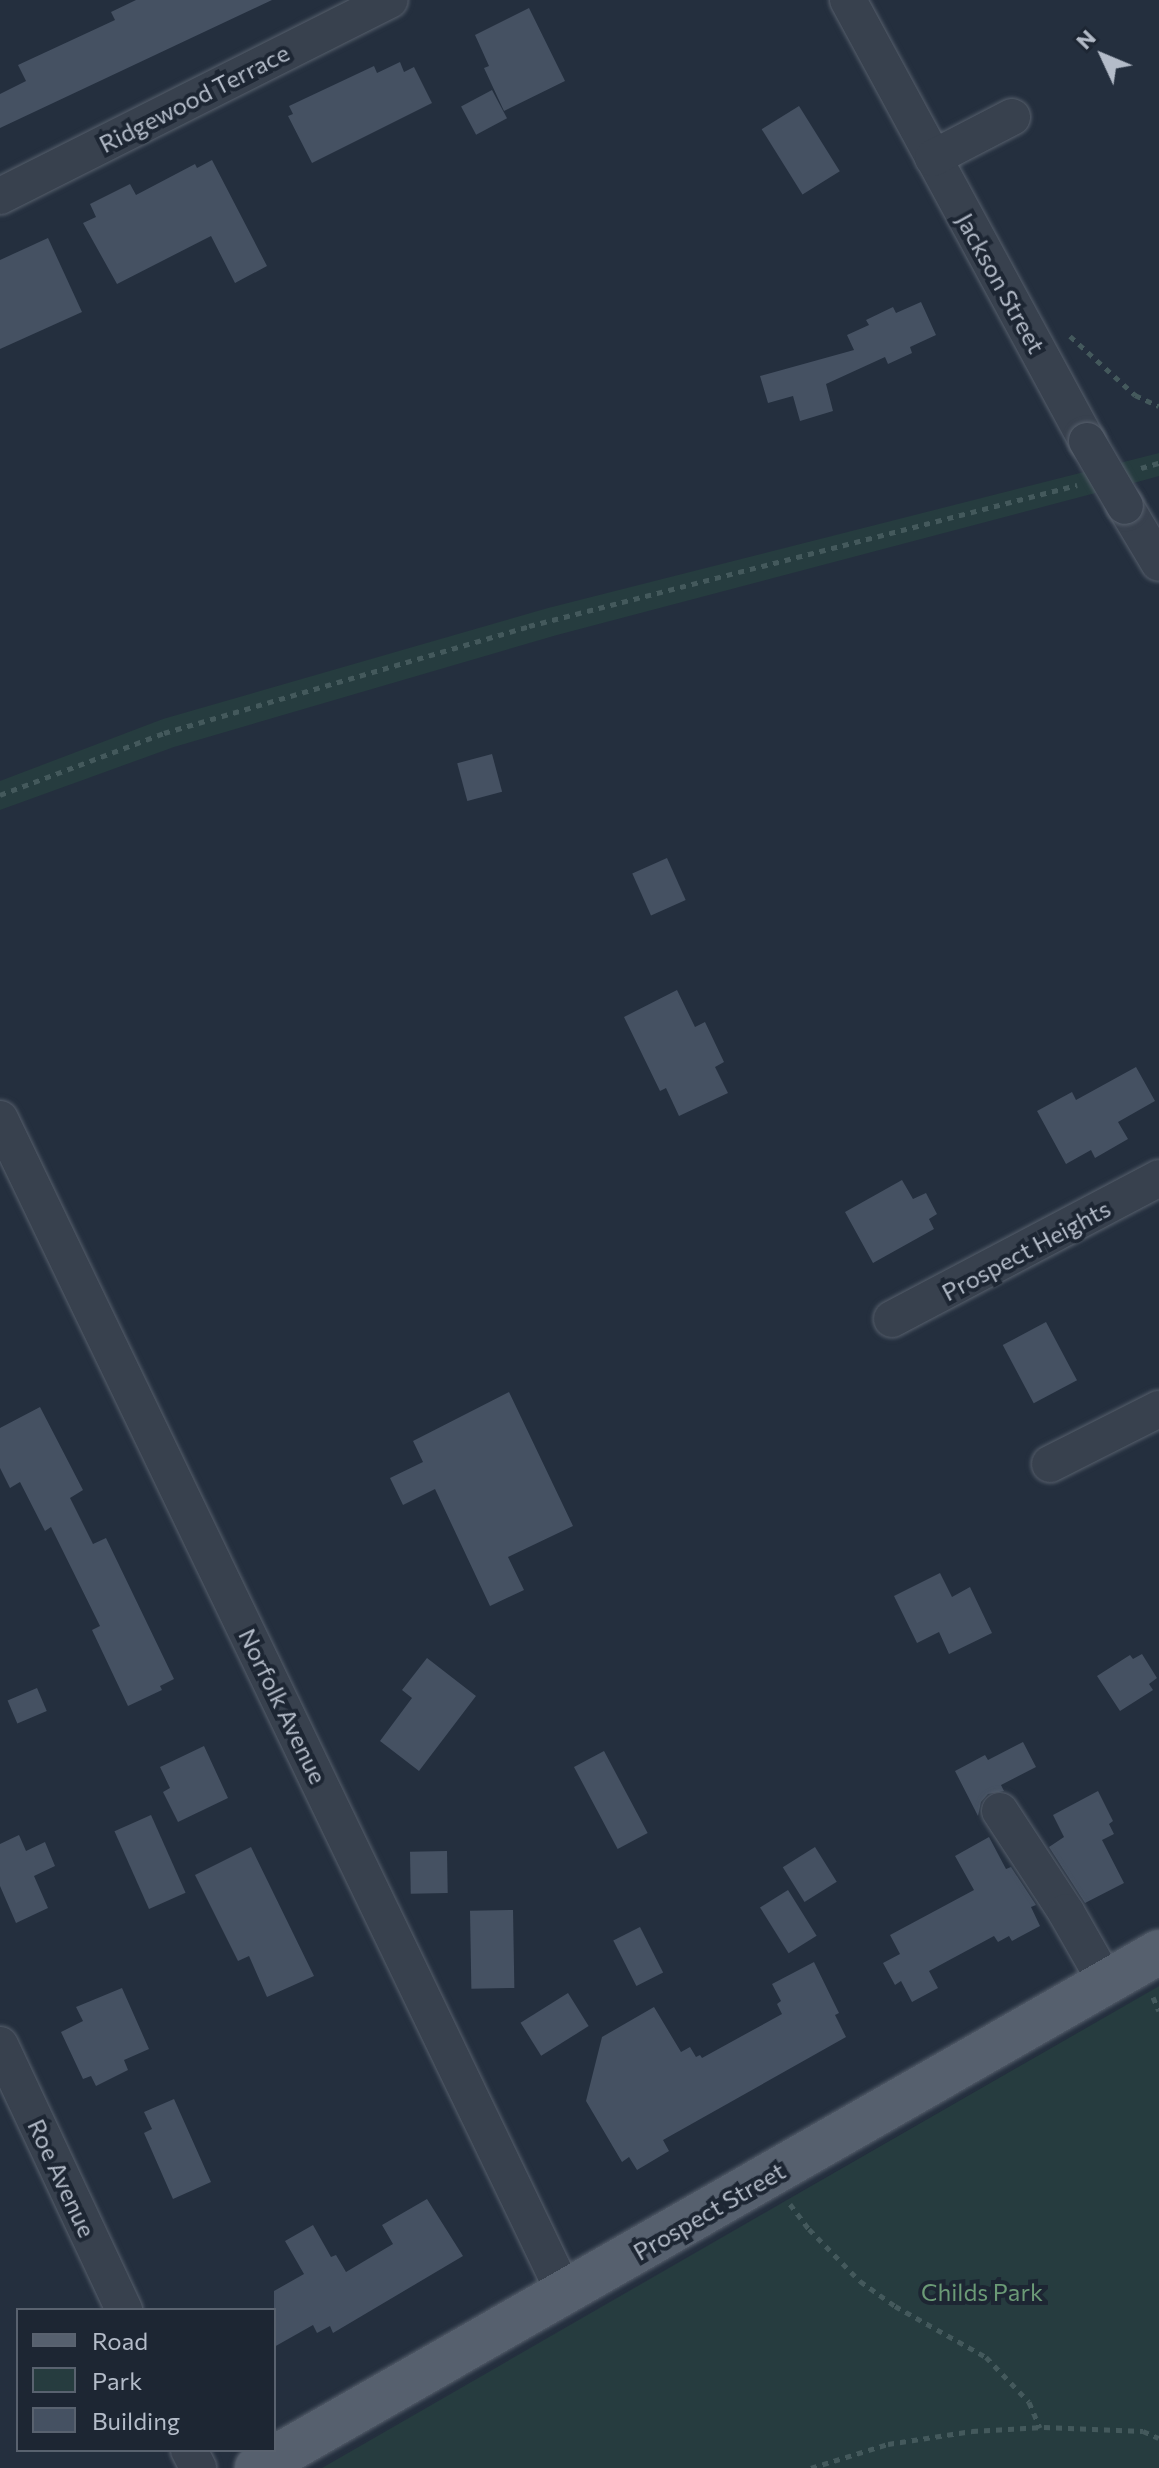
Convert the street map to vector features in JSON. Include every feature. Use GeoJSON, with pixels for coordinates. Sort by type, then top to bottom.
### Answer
{"type":"FeatureCollection","features":[{"type":"Feature","properties":{"kind":"main road","name":"Prospect Street"},"geometry":{"type":"LineString","coordinates":[[257,2468],[1159,1952]]}},
{"type":"Feature","properties":{"kind":"street","name":"Ridgewood Terrace"},"geometry":{"type":"LineString","coordinates":[[0,196],[389,0]]}},
{"type":"Feature","properties":{"kind":"street","name":"Jackson Street"},"geometry":{"type":"LineString","coordinates":[[848,0],[1087,441],[1127,489],[1159,563]]}},
{"type":"Feature","properties":{"kind":"street"},"geometry":{"type":"LineString","coordinates":[[933,158],[1012,117]]}},
{"type":"Feature","properties":{"kind":"street","name":"Norfolk Avenue"},"geometry":{"type":"LineString","coordinates":[[0,1119],[565,2294]]}},
{"type":"Feature","properties":{"kind":"street","name":"Prospect Heights"},"geometry":{"type":"LineString","coordinates":[[892,1319],[1159,1178]]}},
{"type":"Feature","properties":{"kind":"street"},"geometry":{"type":"LineString","coordinates":[[1050,1464],[1159,1409]]}},
{"type":"Feature","properties":{"kind":"street"},"geometry":{"type":"LineString","coordinates":[[1000,1811],[1066,1912],[1106,1982]]}},
{"type":"Feature","properties":{"kind":"street","name":"Roe Avenue"},"geometry":{"type":"LineString","coordinates":[[0,2045],[123,2308]]}},
{"type":"Feature","properties":{"kind":"path"},"geometry":{"type":"LineString","coordinates":[[1062,328],[1135,395],[1159,406]]}},
{"type":"Feature","properties":{"kind":"path"},"geometry":{"type":"LineString","coordinates":[[1127,489],[1159,463]]}},
{"type":"Feature","properties":{"kind":"path"},"geometry":{"type":"LineString","coordinates":[[0,795],[164,733],[529,626],[1082,483]]}},
{"type":"Feature","properties":{"kind":"path"},"geometry":{"type":"LineString","coordinates":[[787,2200],[809,2229],[860,2281],[895,2306],[986,2357],[1003,2372],[1029,2402],[1040,2428]]}},
{"type":"Feature","properties":{"kind":"path"},"geometry":{"type":"LineString","coordinates":[[811,2468],[888,2444],[972,2431],[1040,2428],[1143,2431],[1159,2438]]}},
{"type":"Feature","properties":{"kind":"green space"},"geometry":{"type":"Polygon","coordinates":[[[1159,453],[1159,476],[557,635],[174,747],[0,810],[0,781],[163,719],[548,608],[1159,453]]]}},
{"type":"Feature","properties":{"kind":"green space","name":"Childs Park"},"geometry":{"type":"Polygon","coordinates":[[[1159,1986],[1159,2468],[322,2468],[787,2200],[1159,1986]]]}},
{"type":"Feature","properties":{"kind":"building"},"geometry":{"type":"Polygon","coordinates":[[[136,0],[272,0],[0,128],[0,94],[26,81],[18,65],[115,20],[111,12],[136,0]]]}},
{"type":"Feature","properties":{"kind":"building"},"geometry":{"type":"Polygon","coordinates":[[[529,8],[565,81],[504,111],[484,68],[489,66],[475,35],[529,8]]]}},
{"type":"Feature","properties":{"kind":"building"},"geometry":{"type":"Polygon","coordinates":[[[400,62],[404,72],[414,67],[432,103],[312,163],[288,116],[293,114],[289,106],[374,66],[377,73],[400,62]]]}},
{"type":"Feature","properties":{"kind":"building"},"geometry":{"type":"Polygon","coordinates":[[[492,90],[507,118],[476,135],[461,106],[492,90]]]}},
{"type":"Feature","properties":{"kind":"building"},"geometry":{"type":"Polygon","coordinates":[[[799,106],[840,171],[802,195],[762,129],[799,106]]]}},
{"type":"Feature","properties":{"kind":"building"},"geometry":{"type":"Polygon","coordinates":[[[212,160],[267,266],[235,283],[211,236],[117,284],[83,223],[96,217],[90,204],[130,184],[136,195],[195,164],[197,168],[212,160]]]}},
{"type":"Feature","properties":{"kind":"building"},"geometry":{"type":"Polygon","coordinates":[[[48,238],[82,312],[0,349],[0,260],[48,238]]]}},
{"type":"Feature","properties":{"kind":"building"},"geometry":{"type":"Polygon","coordinates":[[[921,302],[936,335],[910,347],[912,353],[888,364],[885,357],[826,384],[833,411],[800,421],[793,396],[768,403],[760,376],[854,350],[847,335],[869,325],[866,320],[893,307],[896,313],[921,302]]]}},
{"type":"Feature","properties":{"kind":"building"},"geometry":{"type":"Polygon","coordinates":[[[492,754],[502,792],[467,801],[457,763],[492,754]]]}},
{"type":"Feature","properties":{"kind":"building"},"geometry":{"type":"Polygon","coordinates":[[[667,858],[686,900],[651,915],[632,873],[667,858]]]}},
{"type":"Feature","properties":{"kind":"building"},"geometry":{"type":"Polygon","coordinates":[[[677,990],[695,1027],[705,1022],[724,1062],[715,1067],[728,1093],[679,1116],[666,1088],[660,1091],[624,1017],[677,990]]]}},
{"type":"Feature","properties":{"kind":"building"},"geometry":{"type":"Polygon","coordinates":[[[1136,1067],[1155,1101],[1118,1122],[1128,1139],[1095,1158],[1091,1150],[1066,1164],[1037,1111],[1072,1092],[1076,1100],[1136,1067]]]}},
{"type":"Feature","properties":{"kind":"building"},"geometry":{"type":"Polygon","coordinates":[[[902,1180],[913,1199],[926,1193],[937,1214],[929,1219],[934,1229],[873,1263],[845,1212],[902,1180]]]}},
{"type":"Feature","properties":{"kind":"building"},"geometry":{"type":"Polygon","coordinates":[[[1046,1322],[1077,1380],[1034,1403],[1003,1345],[1046,1322]]]}},
{"type":"Feature","properties":{"kind":"building"},"geometry":{"type":"Polygon","coordinates":[[[509,1392],[573,1526],[508,1557],[524,1590],[490,1606],[435,1489],[403,1505],[390,1478],[423,1462],[413,1441],[509,1392]]]}},
{"type":"Feature","properties":{"kind":"building"},"geometry":{"type":"Polygon","coordinates":[[[40,1407],[83,1490],[70,1498],[93,1544],[106,1538],[174,1679],[160,1686],[162,1690],[128,1706],[92,1630],[100,1626],[51,1527],[45,1531],[20,1482],[10,1488],[0,1468],[0,1428],[40,1407]]]}},
{"type":"Feature","properties":{"kind":"building"},"geometry":{"type":"Polygon","coordinates":[[[940,1573],[952,1597],[970,1587],[992,1633],[949,1654],[939,1632],[917,1643],[894,1596],[940,1573]]]}},
{"type":"Feature","properties":{"kind":"building"},"geometry":{"type":"Polygon","coordinates":[[[1142,1654],[1157,1678],[1149,1684],[1153,1690],[1120,1711],[1097,1676],[1130,1655],[1133,1659],[1142,1654]]]}},
{"type":"Feature","properties":{"kind":"building"},"geometry":{"type":"Polygon","coordinates":[[[427,1658],[476,1696],[419,1771],[380,1741],[412,1698],[402,1690],[427,1658]]]}},
{"type":"Feature","properties":{"kind":"building"},"geometry":{"type":"Polygon","coordinates":[[[37,1688],[47,1711],[17,1724],[8,1701],[37,1688]]]}},
{"type":"Feature","properties":{"kind":"building"},"geometry":{"type":"Polygon","coordinates":[[[1023,1742],[1036,1767],[1001,1785],[1004,1791],[988,1794],[981,1802],[978,1816],[955,1771],[985,1755],[988,1760],[1023,1742]]]}},
{"type":"Feature","properties":{"kind":"building"},"geometry":{"type":"Polygon","coordinates":[[[204,1746],[228,1798],[178,1822],[163,1792],[170,1788],[160,1767],[204,1746]]]}},
{"type":"Feature","properties":{"kind":"building"},"geometry":{"type":"Polygon","coordinates":[[[604,1751],[648,1833],[618,1849],[574,1767],[604,1751]]]}},
{"type":"Feature","properties":{"kind":"building"},"geometry":{"type":"Polygon","coordinates":[[[1098,1791],[1113,1821],[1109,1824],[1114,1834],[1102,1840],[1124,1883],[1085,1903],[1049,1847],[1064,1837],[1053,1815],[1098,1791]]]}},
{"type":"Feature","properties":{"kind":"building"},"geometry":{"type":"Polygon","coordinates":[[[151,1815],[186,1893],[149,1909],[114,1831],[151,1815]]]}},
{"type":"Feature","properties":{"kind":"building"},"geometry":{"type":"Polygon","coordinates":[[[19,1835],[26,1851],[45,1842],[55,1866],[34,1876],[48,1908],[16,1923],[0,1886],[0,1844],[19,1835]]]}},
{"type":"Feature","properties":{"kind":"building"},"geometry":{"type":"Polygon","coordinates":[[[989,1837],[1006,1869],[1011,1867],[1036,1905],[1031,1907],[1040,1926],[1012,1941],[1009,1936],[998,1942],[994,1936],[929,1971],[938,1988],[912,2002],[901,1981],[895,1985],[883,1963],[900,1954],[890,1935],[974,1890],[955,1856],[989,1837]]]}},
{"type":"Feature","properties":{"kind":"building"},"geometry":{"type":"Polygon","coordinates":[[[251,1847],[314,1976],[267,1997],[249,1956],[238,1961],[195,1875],[251,1847]]]}},
{"type":"Feature","properties":{"kind":"building"},"geometry":{"type":"Polygon","coordinates":[[[815,1847],[837,1882],[805,1902],[783,1867],[815,1847]]]}},
{"type":"Feature","properties":{"kind":"building"},"geometry":{"type":"Polygon","coordinates":[[[447,1851],[448,1893],[411,1894],[410,1852],[447,1851]]]}},
{"type":"Feature","properties":{"kind":"building"},"geometry":{"type":"Polygon","coordinates":[[[788,1890],[817,1936],[789,1953],[760,1907],[788,1890]]]}},
{"type":"Feature","properties":{"kind":"building"},"geometry":{"type":"Polygon","coordinates":[[[513,1910],[514,1988],[471,1989],[470,1911],[513,1910]]]}},
{"type":"Feature","properties":{"kind":"building"},"geometry":{"type":"Polygon","coordinates":[[[640,1927],[663,1972],[636,1986],[613,1941],[640,1927]]]}},
{"type":"Feature","properties":{"kind":"building"},"geometry":{"type":"Polygon","coordinates":[[[814,1962],[839,2013],[835,2015],[846,2037],[663,2140],[669,2151],[637,2170],[629,2157],[622,2162],[586,2101],[602,2037],[654,2007],[681,2052],[690,2047],[696,2057],[700,2055],[702,2058],[782,2014],[777,2004],[781,2001],[772,1984],[814,1962]]]}},
{"type":"Feature","properties":{"kind":"building"},"geometry":{"type":"Polygon","coordinates":[[[122,1988],[149,2049],[124,2060],[128,2070],[96,2086],[91,2076],[83,2079],[61,2032],[83,2021],[76,2007],[122,1988]]]}},
{"type":"Feature","properties":{"kind":"building"},"geometry":{"type":"Polygon","coordinates":[[[568,1993],[589,2026],[541,2056],[521,2023],[568,1993]]]}},
{"type":"Feature","properties":{"kind":"building"},"geometry":{"type":"Polygon","coordinates":[[[174,2099],[211,2182],[173,2199],[144,2133],[152,2129],[144,2112],[174,2099]]]}},
{"type":"Feature","properties":{"kind":"building"},"geometry":{"type":"Polygon","coordinates":[[[427,2199],[463,2256],[333,2333],[330,2326],[317,2333],[313,2325],[276,2346],[274,2291],[304,2274],[285,2241],[313,2225],[331,2257],[336,2255],[346,2272],[393,2244],[382,2225],[427,2199]]]}}]}
